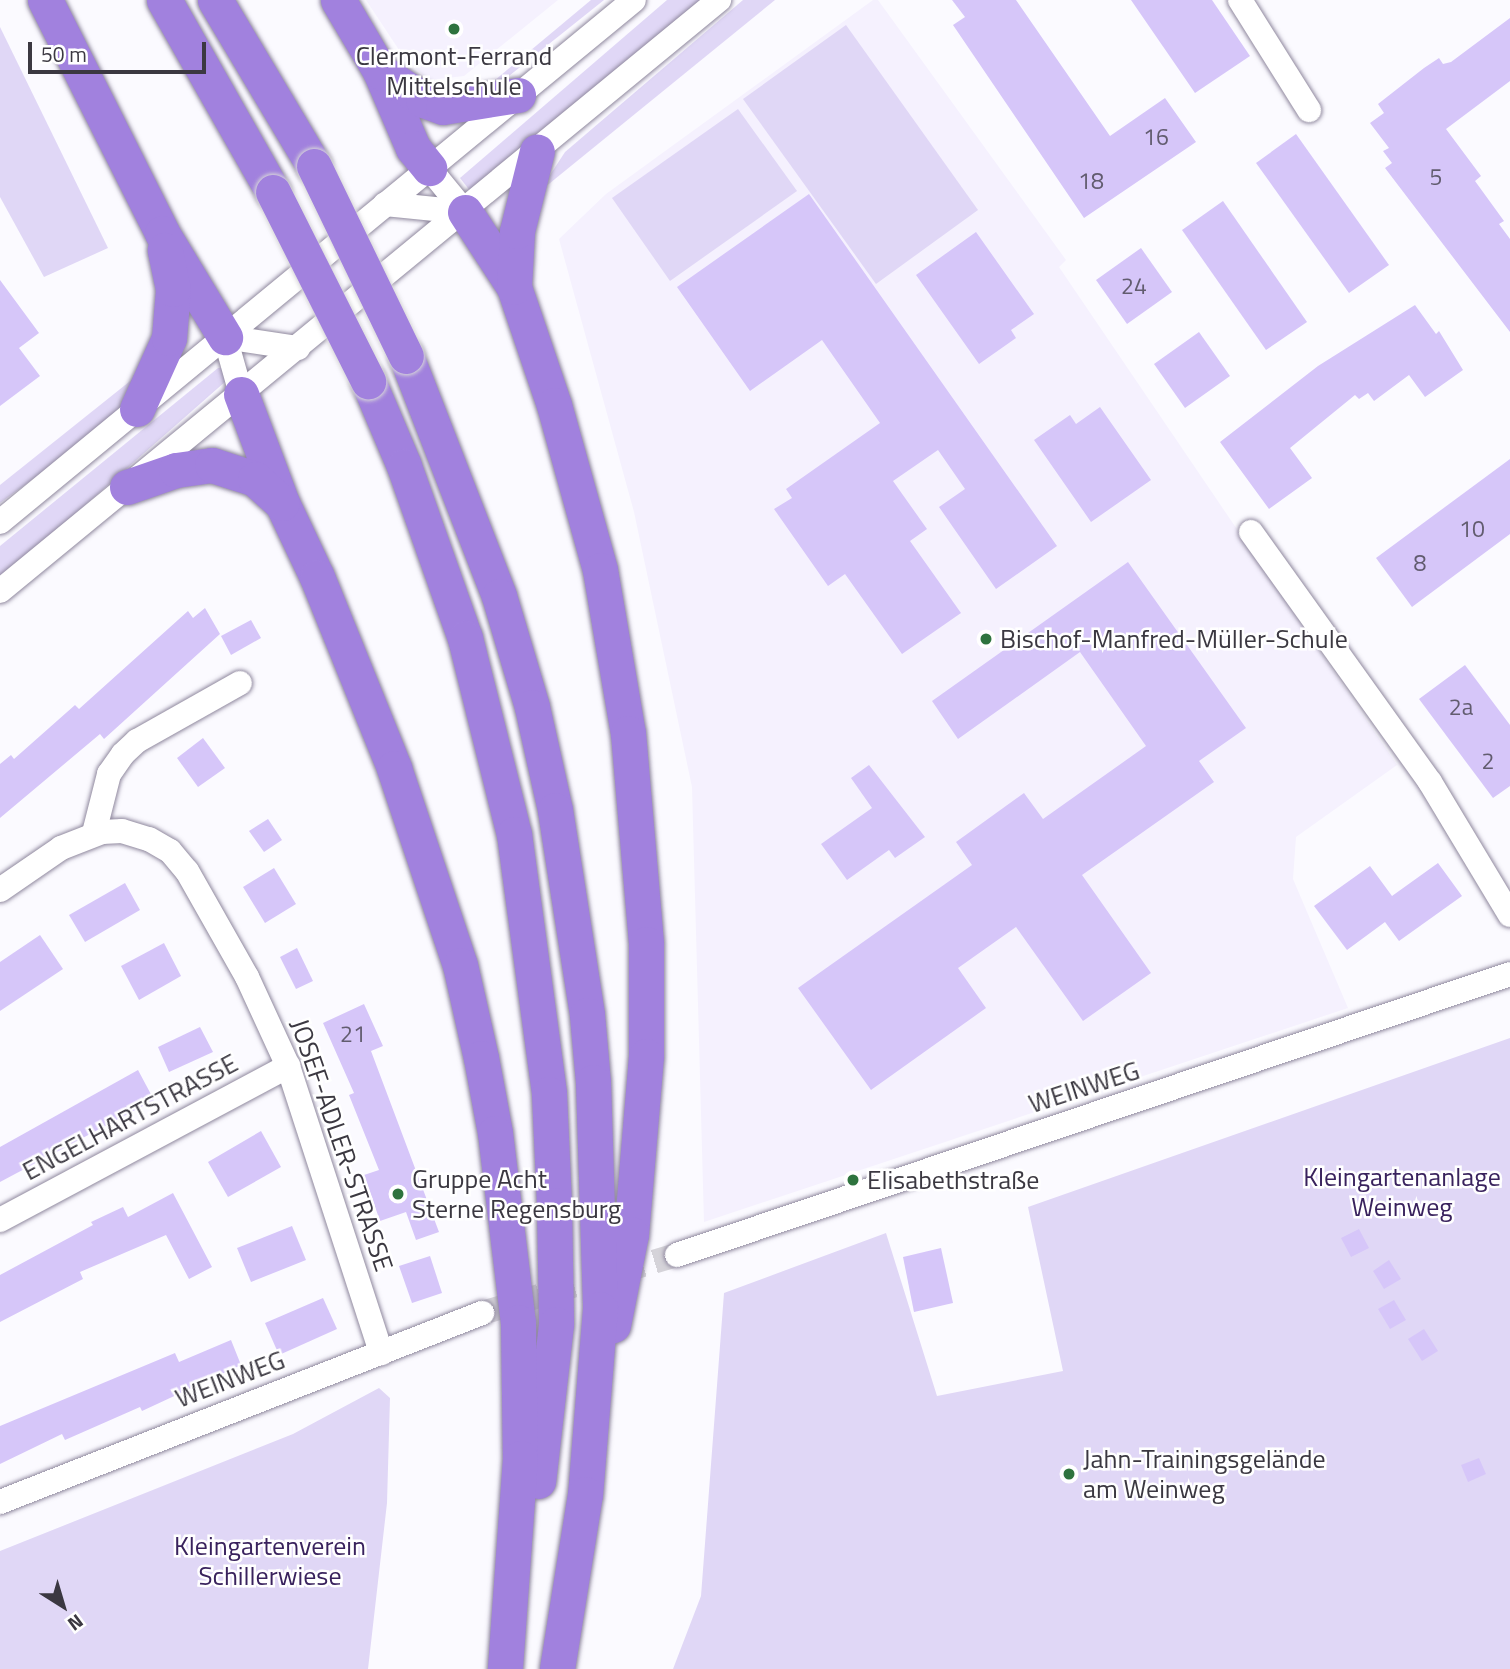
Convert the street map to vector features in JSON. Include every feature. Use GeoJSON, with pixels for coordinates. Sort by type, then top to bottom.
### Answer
{"type":"FeatureCollection","features":[{"type":"Feature","properties":{"kind":"highway"},"geometry":{"type":"LineString","coordinates":[[45,0],[162,233],[225,337]]}},
{"type":"Feature","properties":{"kind":"highway"},"geometry":{"type":"LineString","coordinates":[[164,0],[273,192],[368,381],[409,478],[465,638],[514,834],[549,1094],[556,1324],[511,1669]]}},
{"type":"Feature","properties":{"kind":"highway"},"geometry":{"type":"LineString","coordinates":[[215,0],[314,166],[405,356],[499,596],[532,707],[555,810],[580,960],[593,1082],[600,1309],[586,1494],[557,1669]]}},
{"type":"Feature","properties":{"kind":"highway"},"geometry":{"type":"LineString","coordinates":[[338,0],[380,71],[413,148],[429,168]]}},
{"type":"Feature","properties":{"kind":"highway"},"geometry":{"type":"LineString","coordinates":[[380,71],[423,100],[443,107],[518,95]]}},
{"type":"Feature","properties":{"kind":"highway"},"geometry":{"type":"LineString","coordinates":[[514,287],[517,231],[537,151]]}},
{"type":"Feature","properties":{"kind":"highway"},"geometry":{"type":"LineString","coordinates":[[465,212],[514,287],[554,405],[600,570],[628,733],[639,835],[646,944],[639,1161],[621,1296],[596,1375]]}},
{"type":"Feature","properties":{"kind":"highway"},"geometry":{"type":"LineString","coordinates":[[137,409],[160,362],[172,314],[173,289],[162,233]]}},
{"type":"Feature","properties":{"kind":"highway"},"geometry":{"type":"LineString","coordinates":[[241,394],[282,503],[343,638],[399,780],[460,965],[481,1058],[497,1146],[518,1322],[520,1458],[505,1669]]}},
{"type":"Feature","properties":{"kind":"highway"},"geometry":{"type":"LineString","coordinates":[[127,487],[176,470],[212,465],[255,479],[282,503]]}},
{"type":"Feature","properties":{"kind":"street"},"geometry":{"type":"LineString","coordinates":[[0,522],[634,0]]}},
{"type":"Feature","properties":{"kind":"street"},"geometry":{"type":"LineString","coordinates":[[0,591],[465,212],[719,0]]}},
{"type":"Feature","properties":{"kind":"street"},"geometry":{"type":"LineString","coordinates":[[1240,0],[1310,110]]}},
{"type":"Feature","properties":{"kind":"street"},"geometry":{"type":"LineString","coordinates":[[429,168],[465,212]]}},
{"type":"Feature","properties":{"kind":"street"},"geometry":{"type":"LineString","coordinates":[[385,204],[465,212]]}},
{"type":"Feature","properties":{"kind":"street"},"geometry":{"type":"LineString","coordinates":[[225,337],[298,348]]}},
{"type":"Feature","properties":{"kind":"street"},"geometry":{"type":"LineString","coordinates":[[225,337],[241,394]]}},
{"type":"Feature","properties":{"kind":"street"},"geometry":{"type":"LineString","coordinates":[[1251,532],[1430,782],[1510,915]]}},
{"type":"Feature","properties":{"kind":"street"},"geometry":{"type":"LineString","coordinates":[[94,833],[109,774],[123,754],[137,741],[240,682]]}},
{"type":"Feature","properties":{"kind":"street","name":"JOSEF-ADLER-STRASSE"},"geometry":{"type":"LineString","coordinates":[[0,890],[61,848],[94,833],[122,831],[149,839],[170,851],[187,871],[247,977],[288,1066],[381,1353]]}},
{"type":"Feature","properties":{"kind":"street","name":"WEINWEG"},"geometry":{"type":"LineString","coordinates":[[677,1255],[1510,974]]}},
{"type":"Feature","properties":{"kind":"street","name":"ENGELHARTSTRASSE"},"geometry":{"type":"LineString","coordinates":[[0,1220],[288,1066]]}},
{"type":"Feature","properties":{"kind":"street","name":"WEINWEG"},"geometry":{"type":"LineString","coordinates":[[0,1502],[482,1313]]}},
{"type":"Feature","properties":{"kind":"shaded area","name":"Clermont-Ferrand Mittelschule"},"geometry":{"type":"Polygon","coordinates":[[[366,0],[558,0],[464,76],[429,80],[405,59],[366,0]]]}},
{"type":"Feature","properties":{"kind":"shaded area","name":"Bischof-Manfred-Müller-Schule"},"geometry":{"type":"Polygon","coordinates":[[[873,0],[878,0],[1066,260],[1059,267],[1397,765],[1296,837],[1293,879],[1348,1008],[704,1222],[692,787],[634,512],[559,239],[606,194],[873,0]]]}},
{"type":"Feature","properties":{"kind":"green space"},"geometry":{"type":"Polygon","coordinates":[[[591,0],[604,0],[494,88],[476,96],[591,0]]]}},
{"type":"Feature","properties":{"kind":"green space"},"geometry":{"type":"Polygon","coordinates":[[[667,0],[703,0],[471,192],[460,178],[667,0]]]}},
{"type":"Feature","properties":{"kind":"green space"},"geometry":{"type":"Polygon","coordinates":[[[743,0],[775,0],[539,192],[565,152],[743,0]]]}},
{"type":"Feature","properties":{"kind":"green space"},"geometry":{"type":"Polygon","coordinates":[[[846,25],[978,210],[876,284],[743,99],[846,25]]]}},
{"type":"Feature","properties":{"kind":"green space"},"geometry":{"type":"Polygon","coordinates":[[[0,27],[108,248],[44,277],[0,197],[0,27]]]}},
{"type":"Feature","properties":{"kind":"green space"},"geometry":{"type":"Polygon","coordinates":[[[738,109],[797,191],[670,281],[612,198],[738,109]]]}},
{"type":"Feature","properties":{"kind":"green space"},"geometry":{"type":"Polygon","coordinates":[[[149,366],[122,406],[92,436],[0,503],[0,485],[149,366]]]}},
{"type":"Feature","properties":{"kind":"green space"},"geometry":{"type":"Polygon","coordinates":[[[218,368],[224,368],[226,381],[0,580],[0,546],[218,368]]]}},
{"type":"Feature","properties":{"kind":"green space","name":"Jahn-Trainingsgelände am Weinweg"},"geometry":{"type":"Polygon","coordinates":[[[1510,1038],[1510,1669],[673,1669],[701,1596],[724,1293],[886,1233],[937,1396],[1063,1371],[1028,1207],[1510,1038]]]}},
{"type":"Feature","properties":{"kind":"green space","name":"Kleingartenverein Schillerwiese"},"geometry":{"type":"Polygon","coordinates":[[[379,1388],[390,1398],[387,1503],[368,1669],[0,1669],[0,1551],[293,1434],[379,1388]]]}},
{"type":"Feature","properties":{"kind":"building"},"geometry":{"type":"Polygon","coordinates":[[[952,0],[1016,0],[1110,136],[1165,98],[1196,142],[1084,218],[953,25],[965,17],[952,0]]]}},
{"type":"Feature","properties":{"kind":"building"},"geometry":{"type":"Polygon","coordinates":[[[1131,0],[1212,0],[1250,56],[1195,93],[1131,0]]]}},
{"type":"Feature","properties":{"kind":"building"},"geometry":{"type":"Polygon","coordinates":[[[1510,18],[1510,81],[1446,129],[1481,176],[1475,181],[1504,221],[1499,224],[1510,239],[1510,332],[1385,168],[1392,163],[1383,151],[1389,148],[1370,123],[1384,113],[1378,104],[1424,68],[1439,58],[1443,64],[1451,62],[1510,18]]]}},
{"type":"Feature","properties":{"kind":"building"},"geometry":{"type":"Polygon","coordinates":[[[1296,134],[1389,265],[1349,293],[1256,163],[1296,134]]]}},
{"type":"Feature","properties":{"kind":"building"},"geometry":{"type":"Polygon","coordinates":[[[809,194],[1057,546],[996,589],[939,507],[965,489],[938,450],[893,481],[927,529],[910,541],[961,613],[902,654],[845,574],[828,586],[774,509],[792,498],[786,489],[880,423],[822,340],[750,391],[677,287],[809,194]]]}},
{"type":"Feature","properties":{"kind":"building"},"geometry":{"type":"Polygon","coordinates":[[[1223,201],[1307,322],[1266,350],[1182,230],[1223,201]]]}},
{"type":"Feature","properties":{"kind":"building"},"geometry":{"type":"Polygon","coordinates":[[[976,232],[1034,314],[1011,330],[1016,338],[979,364],[916,275],[976,232]]]}},
{"type":"Feature","properties":{"kind":"building"},"geometry":{"type":"Polygon","coordinates":[[[1141,248],[1172,292],[1127,324],[1096,280],[1141,248]]]}},
{"type":"Feature","properties":{"kind":"building"},"geometry":{"type":"Polygon","coordinates":[[[0,280],[39,333],[19,348],[40,376],[0,406],[0,280]]]}},
{"type":"Feature","properties":{"kind":"building"},"geometry":{"type":"Polygon","coordinates":[[[1415,305],[1436,334],[1439,331],[1463,370],[1425,397],[1409,375],[1374,401],[1368,393],[1359,399],[1355,395],[1290,448],[1312,478],[1269,509],[1220,442],[1318,366],[1415,305]]]}},
{"type":"Feature","properties":{"kind":"building"},"geometry":{"type":"Polygon","coordinates":[[[1199,332],[1230,376],[1185,408],[1154,364],[1199,332]]]}},
{"type":"Feature","properties":{"kind":"building"},"geometry":{"type":"Polygon","coordinates":[[[1100,407],[1151,480],[1091,522],[1034,440],[1070,415],[1076,424],[1100,407]]]}},
{"type":"Feature","properties":{"kind":"building"},"geometry":{"type":"Polygon","coordinates":[[[1510,459],[1510,534],[1412,607],[1376,558],[1510,459]]]}},
{"type":"Feature","properties":{"kind":"building"},"geometry":{"type":"Polygon","coordinates":[[[1128,562],[1246,728],[1199,761],[1214,782],[1082,875],[1151,973],[1083,1021],[1016,927],[958,968],[986,1008],[871,1090],[798,988],[972,865],[956,842],[1024,793],[1043,819],[1146,746],[1080,652],[958,739],[932,701],[1128,562]]]}},
{"type":"Feature","properties":{"kind":"building"},"geometry":{"type":"Polygon","coordinates":[[[205,608],[220,634],[104,739],[100,734],[0,818],[0,764],[11,755],[14,759],[75,705],[79,709],[188,611],[193,618],[205,608]]]}},
{"type":"Feature","properties":{"kind":"building"},"geometry":{"type":"Polygon","coordinates":[[[251,620],[261,638],[231,655],[221,636],[251,620]]]}},
{"type":"Feature","properties":{"kind":"building"},"geometry":{"type":"Polygon","coordinates":[[[1465,665],[1510,725],[1510,786],[1493,798],[1419,699],[1465,665]]]}},
{"type":"Feature","properties":{"kind":"building"},"geometry":{"type":"Polygon","coordinates":[[[203,738],[225,768],[198,787],[177,758],[203,738]]]}},
{"type":"Feature","properties":{"kind":"building"},"geometry":{"type":"Polygon","coordinates":[[[869,765],[925,837],[895,858],[889,850],[847,880],[821,844],[872,808],[851,778],[869,765]]]}},
{"type":"Feature","properties":{"kind":"building"},"geometry":{"type":"Polygon","coordinates":[[[268,819],[282,840],[264,852],[249,831],[268,819]]]}},
{"type":"Feature","properties":{"kind":"building"},"geometry":{"type":"Polygon","coordinates":[[[1438,863],[1462,896],[1399,941],[1385,922],[1347,950],[1314,906],[1370,866],[1392,896],[1438,863]]]}},
{"type":"Feature","properties":{"kind":"building"},"geometry":{"type":"Polygon","coordinates":[[[274,868],[296,904],[265,923],[243,887],[274,868]]]}},
{"type":"Feature","properties":{"kind":"building"},"geometry":{"type":"Polygon","coordinates":[[[125,883],[140,910],[85,942],[69,915],[125,883]]]}},
{"type":"Feature","properties":{"kind":"building"},"geometry":{"type":"Polygon","coordinates":[[[40,935],[63,969],[0,1011],[0,962],[40,935]]]}},
{"type":"Feature","properties":{"kind":"building"},"geometry":{"type":"Polygon","coordinates":[[[164,943],[181,976],[139,1000],[121,966],[164,943]]]}},
{"type":"Feature","properties":{"kind":"building"},"geometry":{"type":"Polygon","coordinates":[[[297,948],[313,981],[296,989],[280,957],[297,948]]]}},
{"type":"Feature","properties":{"kind":"building"},"geometry":{"type":"Polygon","coordinates":[[[364,1004],[383,1046],[371,1051],[439,1232],[416,1240],[406,1212],[380,1221],[364,1175],[379,1170],[349,1095],[354,1093],[323,1023],[364,1004]]]}},
{"type":"Feature","properties":{"kind":"building"},"geometry":{"type":"Polygon","coordinates":[[[200,1027],[213,1052],[169,1072],[158,1047],[200,1027]]]}},
{"type":"Feature","properties":{"kind":"building"},"geometry":{"type":"Polygon","coordinates":[[[138,1070],[154,1100],[0,1182],[0,1147],[138,1070]]]}},
{"type":"Feature","properties":{"kind":"building"},"geometry":{"type":"Polygon","coordinates":[[[261,1131],[281,1167],[228,1197],[208,1162],[261,1131]]]}},
{"type":"Feature","properties":{"kind":"building"},"geometry":{"type":"Polygon","coordinates":[[[173,1193],[212,1267],[189,1279],[166,1235],[80,1272],[83,1279],[0,1322],[0,1275],[93,1225],[91,1222],[123,1207],[128,1217],[173,1193]]]}},
{"type":"Feature","properties":{"kind":"building"},"geometry":{"type":"Polygon","coordinates":[[[292,1226],[306,1260],[251,1282],[237,1248],[292,1226]]]}},
{"type":"Feature","properties":{"kind":"building"},"geometry":{"type":"Polygon","coordinates":[[[1359,1229],[1369,1248],[1351,1257],[1341,1238],[1359,1229]]]}},
{"type":"Feature","properties":{"kind":"building"},"geometry":{"type":"Polygon","coordinates":[[[941,1248],[953,1303],[914,1312],[903,1257],[941,1248]]]}},
{"type":"Feature","properties":{"kind":"building"},"geometry":{"type":"Polygon","coordinates":[[[430,1256],[442,1293],[412,1303],[399,1266],[430,1256]]]}},
{"type":"Feature","properties":{"kind":"building"},"geometry":{"type":"Polygon","coordinates":[[[1389,1260],[1401,1279],[1384,1289],[1373,1271],[1389,1260]]]}},
{"type":"Feature","properties":{"kind":"building"},"geometry":{"type":"Polygon","coordinates":[[[323,1298],[337,1329],[279,1355],[265,1323],[323,1298]]]}},
{"type":"Feature","properties":{"kind":"building"},"geometry":{"type":"Polygon","coordinates":[[[1394,1300],[1406,1320],[1390,1329],[1378,1309],[1394,1300]]]}},
{"type":"Feature","properties":{"kind":"building"},"geometry":{"type":"Polygon","coordinates":[[[1424,1329],[1438,1351],[1422,1361],[1408,1339],[1424,1329]]]}},
{"type":"Feature","properties":{"kind":"building"},"geometry":{"type":"Polygon","coordinates":[[[231,1340],[241,1365],[142,1411],[140,1407],[65,1440],[62,1434],[0,1464],[0,1426],[175,1353],[179,1362],[231,1340]]]}},
{"type":"Feature","properties":{"kind":"building"},"geometry":{"type":"Polygon","coordinates":[[[1479,1458],[1486,1474],[1468,1482],[1461,1465],[1479,1458]]]}},
{"type":"Feature","properties":{"kind":"tunnel"},"geometry":{"type":"LineString","coordinates":[[482,1313],[677,1255]]}},
{"type":"Feature","properties":{"kind":"place","name":"Clermont-Ferrand Mittelschule"},"geometry":{"type":"Point","coordinates":[454,29]}},
{"type":"Feature","properties":{"kind":"place","name":"Bischof-Manfred-Müller-Schule"},"geometry":{"type":"Point","coordinates":[986,639]}},
{"type":"Feature","properties":{"kind":"place","name":"Elisabethstraße"},"geometry":{"type":"Point","coordinates":[853,1180]}},
{"type":"Feature","properties":{"kind":"place","name":"Gruppe Acht Sterne Regensburg"},"geometry":{"type":"Point","coordinates":[398,1194]}},
{"type":"Feature","properties":{"kind":"place","name":"Jahn-Trainingsgelände am Weinweg"},"geometry":{"type":"Point","coordinates":[1069,1474]}},
{"type":"Feature","properties":{"kind":"park label","name":"Kleingartenanlage Weinweg"},"geometry":{"type":"Point","coordinates":[1402,1192]}}]}
